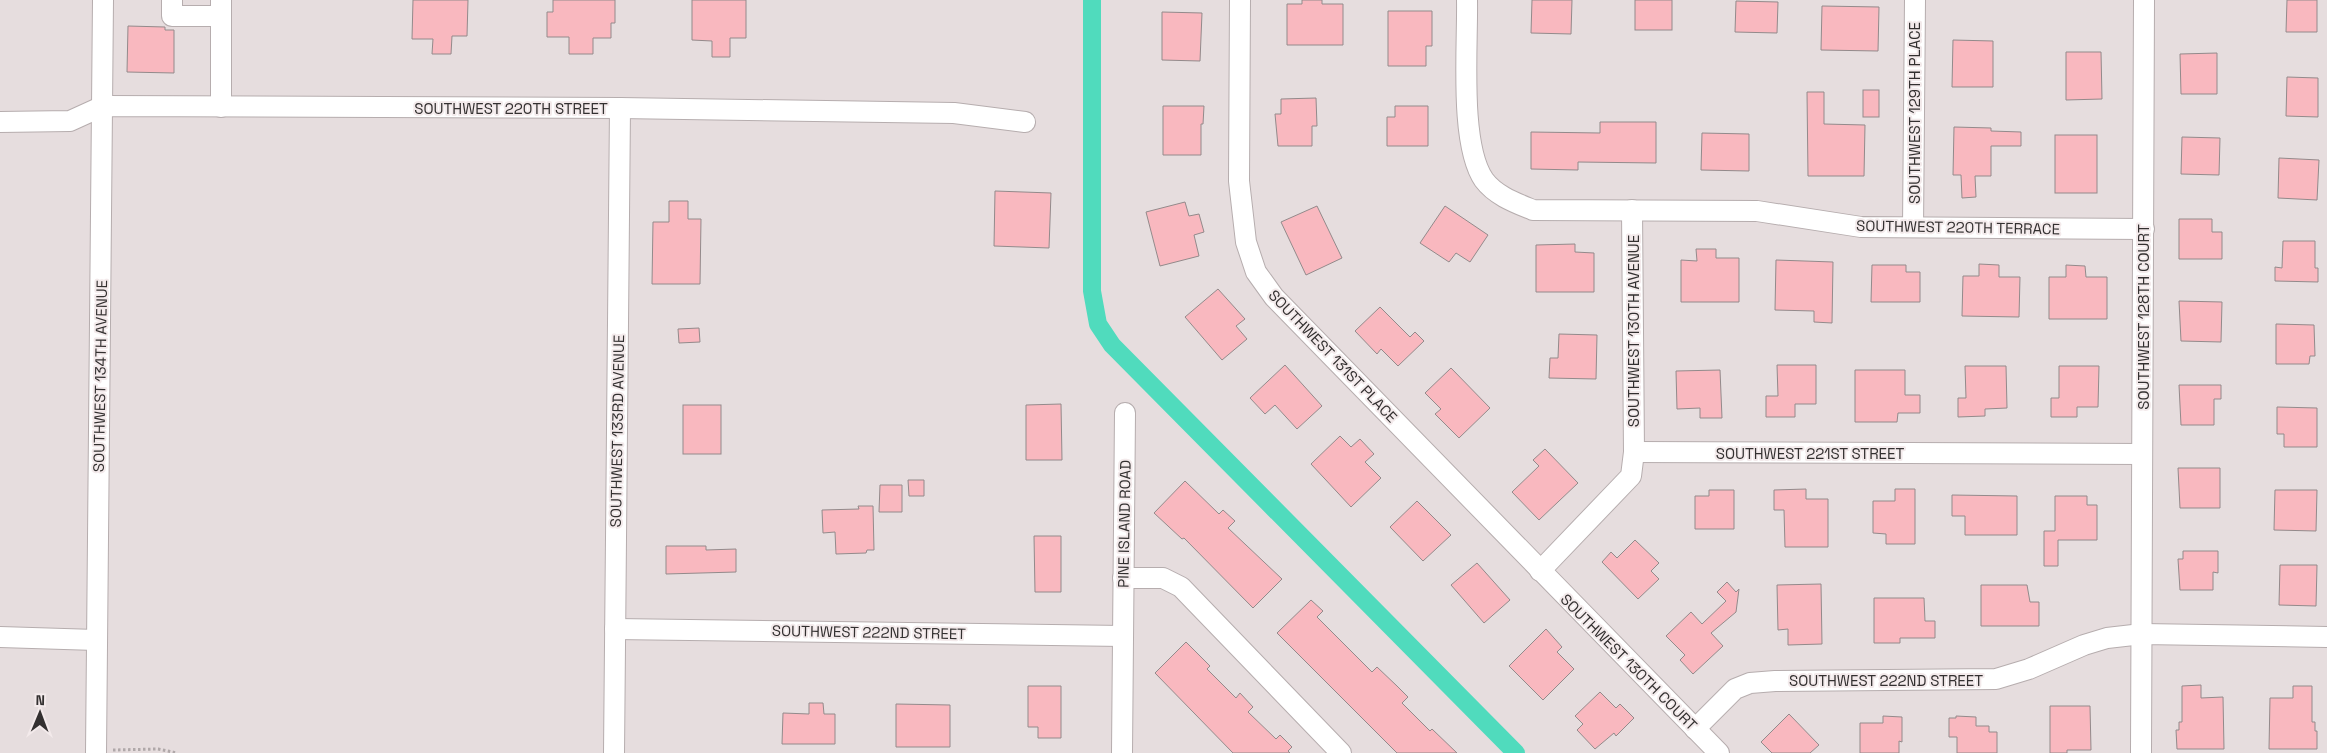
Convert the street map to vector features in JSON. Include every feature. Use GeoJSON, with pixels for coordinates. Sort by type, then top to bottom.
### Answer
{"type":"FeatureCollection","features":[{"type":"Feature","properties":{"kind":"street","name":"SOUTHWEST 134TH AVENUE"},"geometry":{"type":"LineString","coordinates":[[96,752],[103,0]]}},
{"type":"Feature","properties":{"kind":"street"},"geometry":{"type":"LineString","coordinates":[[172,0],[172,16],[221,8],[221,107]]}},
{"type":"Feature","properties":{"kind":"street","name":"SOUTHWEST 131ST PLACE"},"geometry":{"type":"LineString","coordinates":[[1240,0],[1239,181],[1246,242],[1256,272],[1274,297],[1540,571]]}},
{"type":"Feature","properties":{"kind":"street","name":"SOUTHWEST 220TH TERRACE"},"geometry":{"type":"LineString","coordinates":[[1468,0],[1468,129],[1475,160],[1485,181],[1503,197],[1533,210],[1757,211],[1861,227],[2144,230]]}},
{"type":"Feature","properties":{"kind":"street","name":"SOUTHWEST 129TH PLACE"},"geometry":{"type":"LineString","coordinates":[[1913,227],[1915,0]]}},
{"type":"Feature","properties":{"kind":"street","name":"SOUTHWEST 128TH COURT"},"geometry":{"type":"LineString","coordinates":[[2141,753],[2144,0]]}},
{"type":"Feature","properties":{"kind":"street","name":"SOUTHWEST 220TH STREET"},"geometry":{"type":"LineString","coordinates":[[0,122],[70,121],[103,106],[620,108],[954,113],[1025,122]]}},
{"type":"Feature","properties":{"kind":"street","name":"SOUTHWEST 133RD AVENUE"},"geometry":{"type":"LineString","coordinates":[[614,753],[620,108]]}},
{"type":"Feature","properties":{"kind":"street","name":"SOUTHWEST 130TH AVENUE"},"geometry":{"type":"LineString","coordinates":[[1632,210],[1634,452]]}},
{"type":"Feature","properties":{"kind":"street","name":"PINE ISLAND ROAD"},"geometry":{"type":"LineString","coordinates":[[1122,753],[1125,413]]}},
{"type":"Feature","properties":{"kind":"street"},"geometry":{"type":"LineString","coordinates":[[1540,571],[1630,476],[1634,452]]}},
{"type":"Feature","properties":{"kind":"street","name":"SOUTHWEST 221ST STREET"},"geometry":{"type":"LineString","coordinates":[[1634,452],[2142,454]]}},
{"type":"Feature","properties":{"kind":"street","name":"SOUTHWEST 130TH COURT"},"geometry":{"type":"LineString","coordinates":[[1540,571],[1719,753]]}},
{"type":"Feature","properties":{"kind":"street"},"geometry":{"type":"LineString","coordinates":[[1123,578],[1164,578],[1181,587],[1342,753]]}},
{"type":"Feature","properties":{"kind":"street","name":"SOUTHWEST 222ND STREET"},"geometry":{"type":"LineString","coordinates":[[615,629],[1123,636]]}},
{"type":"Feature","properties":{"kind":"street","name":"SOUTHWEST 222ND STREET"},"geometry":{"type":"LineString","coordinates":[[1695,728],[1735,689],[1750,683],[1996,679],[2029,669],[2084,645],[2106,638],[2142,634],[2327,637]]}},
{"type":"Feature","properties":{"kind":"street"},"geometry":{"type":"LineString","coordinates":[[0,637],[96,640]]}},
{"type":"Feature","properties":{"kind":"path"},"geometry":{"type":"LineString","coordinates":[[96,752],[158,749],[177,753]]}},
{"type":"Feature","properties":{"kind":"building"},"geometry":{"type":"Polygon","coordinates":[[[413,0],[468,0],[467,36],[452,36],[451,54],[432,54],[433,39],[412,39],[413,0]]]}},
{"type":"Feature","properties":{"kind":"building"},"geometry":{"type":"Polygon","coordinates":[[[553,0],[615,0],[615,23],[611,23],[611,38],[593,38],[593,54],[569,54],[569,37],[547,37],[547,12],[553,12],[553,0]]]}},
{"type":"Feature","properties":{"kind":"building"},"geometry":{"type":"Polygon","coordinates":[[[692,0],[746,0],[746,38],[730,38],[730,57],[712,57],[712,41],[692,40],[692,0]]]}},
{"type":"Feature","properties":{"kind":"building"},"geometry":{"type":"Polygon","coordinates":[[[1302,0],[1322,0],[1322,4],[1343,4],[1343,45],[1287,45],[1287,4],[1302,4],[1302,0]]]}},
{"type":"Feature","properties":{"kind":"building"},"geometry":{"type":"Polygon","coordinates":[[[1532,0],[1572,0],[1571,34],[1531,33],[1532,0]]]}},
{"type":"Feature","properties":{"kind":"building"},"geometry":{"type":"Polygon","coordinates":[[[1635,0],[1672,0],[1672,30],[1635,30],[1635,0]]]}},
{"type":"Feature","properties":{"kind":"building"},"geometry":{"type":"Polygon","coordinates":[[[2287,0],[2317,0],[2317,32],[2286,32],[2287,0]]]}},
{"type":"Feature","properties":{"kind":"building"},"geometry":{"type":"Polygon","coordinates":[[[1736,1],[1778,2],[1777,33],[1735,32],[1736,1]]]}},
{"type":"Feature","properties":{"kind":"building"},"geometry":{"type":"Polygon","coordinates":[[[1822,6],[1879,7],[1878,51],[1821,50],[1822,6]]]}},
{"type":"Feature","properties":{"kind":"building"},"geometry":{"type":"Polygon","coordinates":[[[1388,11],[1432,11],[1432,46],[1426,46],[1426,66],[1388,66],[1388,11]]]}},
{"type":"Feature","properties":{"kind":"building"},"geometry":{"type":"Polygon","coordinates":[[[1162,12],[1202,13],[1200,61],[1162,60],[1162,12]]]}},
{"type":"Feature","properties":{"kind":"building"},"geometry":{"type":"Polygon","coordinates":[[[128,26],[165,27],[165,30],[174,30],[174,73],[127,72],[128,26]]]}},
{"type":"Feature","properties":{"kind":"building"},"geometry":{"type":"Polygon","coordinates":[[[1953,40],[1993,41],[1993,87],[1952,87],[1953,40]]]}},
{"type":"Feature","properties":{"kind":"building"},"geometry":{"type":"Polygon","coordinates":[[[2066,52],[2101,52],[2102,99],[2066,100],[2066,52]]]}},
{"type":"Feature","properties":{"kind":"building"},"geometry":{"type":"Polygon","coordinates":[[[2217,53],[2217,94],[2181,94],[2180,54],[2217,53]]]}},
{"type":"Feature","properties":{"kind":"building"},"geometry":{"type":"Polygon","coordinates":[[[2287,77],[2318,78],[2318,117],[2286,116],[2287,77]]]}},
{"type":"Feature","properties":{"kind":"building"},"geometry":{"type":"Polygon","coordinates":[[[1863,90],[1879,90],[1879,117],[1863,117],[1863,90]]]}},
{"type":"Feature","properties":{"kind":"building"},"geometry":{"type":"Polygon","coordinates":[[[1807,92],[1824,92],[1824,124],[1865,125],[1864,176],[1808,176],[1807,92]]]}},
{"type":"Feature","properties":{"kind":"building"},"geometry":{"type":"Polygon","coordinates":[[[1316,98],[1317,126],[1312,126],[1312,146],[1278,146],[1275,114],[1281,114],[1281,99],[1316,98]]]}},
{"type":"Feature","properties":{"kind":"building"},"geometry":{"type":"Polygon","coordinates":[[[1163,106],[1204,106],[1203,124],[1201,124],[1201,155],[1163,155],[1163,106]]]}},
{"type":"Feature","properties":{"kind":"building"},"geometry":{"type":"Polygon","coordinates":[[[1395,106],[1428,106],[1428,146],[1387,146],[1387,117],[1395,117],[1395,106]]]}},
{"type":"Feature","properties":{"kind":"building"},"geometry":{"type":"Polygon","coordinates":[[[1600,122],[1656,122],[1656,163],[1578,162],[1578,170],[1531,169],[1531,132],[1600,133],[1600,122]]]}},
{"type":"Feature","properties":{"kind":"building"},"geometry":{"type":"Polygon","coordinates":[[[1954,127],[1991,128],[1991,131],[2021,132],[2021,146],[1991,146],[1991,176],[1975,176],[1976,197],[1962,198],[1961,175],[1953,175],[1954,127]]]}},
{"type":"Feature","properties":{"kind":"building"},"geometry":{"type":"Polygon","coordinates":[[[1702,133],[1749,134],[1749,171],[1701,170],[1702,133]]]}},
{"type":"Feature","properties":{"kind":"building"},"geometry":{"type":"Polygon","coordinates":[[[2055,135],[2097,135],[2097,193],[2055,193],[2055,135]]]}},
{"type":"Feature","properties":{"kind":"building"},"geometry":{"type":"Polygon","coordinates":[[[2182,137],[2220,138],[2219,175],[2181,174],[2182,137]]]}},
{"type":"Feature","properties":{"kind":"building"},"geometry":{"type":"Polygon","coordinates":[[[2279,158],[2319,160],[2317,200],[2278,198],[2279,158]]]}},
{"type":"Feature","properties":{"kind":"building"},"geometry":{"type":"Polygon","coordinates":[[[995,191],[1051,193],[1049,248],[994,246],[995,191]]]}},
{"type":"Feature","properties":{"kind":"building"},"geometry":{"type":"Polygon","coordinates":[[[669,201],[688,201],[688,219],[701,219],[700,284],[652,284],[653,222],[669,222],[669,201]]]}},
{"type":"Feature","properties":{"kind":"building"},"geometry":{"type":"Polygon","coordinates":[[[1185,202],[1189,216],[1199,214],[1204,232],[1194,235],[1199,256],[1160,266],[1146,212],[1185,202]]]}},
{"type":"Feature","properties":{"kind":"building"},"geometry":{"type":"Polygon","coordinates":[[[1317,206],[1342,258],[1306,275],[1281,222],[1317,206]]]}},
{"type":"Feature","properties":{"kind":"building"},"geometry":{"type":"Polygon","coordinates":[[[1445,206],[1488,235],[1470,262],[1456,253],[1449,262],[1420,243],[1445,206]]]}},
{"type":"Feature","properties":{"kind":"building"},"geometry":{"type":"Polygon","coordinates":[[[2179,219],[2212,219],[2212,232],[2222,232],[2222,259],[2179,259],[2179,219]]]}},
{"type":"Feature","properties":{"kind":"building"},"geometry":{"type":"Polygon","coordinates":[[[2283,241],[2315,241],[2315,268],[2318,268],[2318,282],[2275,281],[2275,267],[2282,268],[2283,241]]]}},
{"type":"Feature","properties":{"kind":"building"},"geometry":{"type":"Polygon","coordinates":[[[1575,244],[1575,252],[1594,253],[1594,292],[1536,292],[1536,245],[1575,244]]]}},
{"type":"Feature","properties":{"kind":"building"},"geometry":{"type":"Polygon","coordinates":[[[1696,249],[1716,249],[1716,258],[1739,258],[1739,302],[1681,302],[1681,260],[1697,261],[1696,249]]]}},
{"type":"Feature","properties":{"kind":"building"},"geometry":{"type":"Polygon","coordinates":[[[1776,260],[1833,262],[1832,323],[1814,322],[1814,311],[1775,310],[1776,260]]]}},
{"type":"Feature","properties":{"kind":"building"},"geometry":{"type":"Polygon","coordinates":[[[1979,264],[1999,265],[1999,277],[2020,277],[2019,317],[1962,316],[1963,276],[1979,276],[1979,264]]]}},
{"type":"Feature","properties":{"kind":"building"},"geometry":{"type":"Polygon","coordinates":[[[1872,265],[1906,265],[1906,272],[1920,272],[1920,302],[1871,302],[1872,265]]]}},
{"type":"Feature","properties":{"kind":"building"},"geometry":{"type":"Polygon","coordinates":[[[2066,265],[2085,266],[2086,277],[2107,277],[2107,319],[2049,319],[2049,277],[2066,277],[2066,265]]]}},
{"type":"Feature","properties":{"kind":"building"},"geometry":{"type":"Polygon","coordinates":[[[1218,289],[1245,319],[1236,326],[1247,339],[1222,360],[1185,317],[1218,289]]]}},
{"type":"Feature","properties":{"kind":"building"},"geometry":{"type":"Polygon","coordinates":[[[2179,301],[2222,302],[2221,342],[2181,341],[2179,301]]]}},
{"type":"Feature","properties":{"kind":"building"},"geometry":{"type":"Polygon","coordinates":[[[1380,307],[1410,337],[1415,332],[1424,341],[1398,366],[1381,349],[1377,354],[1355,331],[1380,307]]]}},
{"type":"Feature","properties":{"kind":"building"},"geometry":{"type":"Polygon","coordinates":[[[2276,324],[2314,325],[2315,356],[2310,356],[2309,364],[2276,364],[2276,324]]]}},
{"type":"Feature","properties":{"kind":"building"},"geometry":{"type":"Polygon","coordinates":[[[699,328],[700,342],[679,343],[678,329],[699,328]]]}},
{"type":"Feature","properties":{"kind":"building"},"geometry":{"type":"Polygon","coordinates":[[[1559,334],[1597,335],[1596,379],[1549,378],[1550,358],[1558,358],[1559,334]]]}},
{"type":"Feature","properties":{"kind":"building"},"geometry":{"type":"Polygon","coordinates":[[[1285,365],[1322,406],[1297,429],[1275,405],[1265,414],[1250,398],[1285,365]]]}},
{"type":"Feature","properties":{"kind":"building"},"geometry":{"type":"Polygon","coordinates":[[[1777,365],[1816,365],[1816,404],[1795,404],[1795,417],[1766,417],[1766,396],[1778,396],[1777,365]]]}},
{"type":"Feature","properties":{"kind":"building"},"geometry":{"type":"Polygon","coordinates":[[[1965,366],[2006,366],[2007,408],[1985,409],[1985,416],[1958,417],[1958,398],[1966,398],[1965,366]]]}},
{"type":"Feature","properties":{"kind":"building"},"geometry":{"type":"Polygon","coordinates":[[[2059,366],[2099,366],[2098,407],[2077,407],[2077,417],[2051,417],[2051,398],[2059,398],[2059,366]]]}},
{"type":"Feature","properties":{"kind":"building"},"geometry":{"type":"Polygon","coordinates":[[[1451,368],[1490,408],[1459,438],[1435,414],[1441,409],[1425,393],[1451,368]]]}},
{"type":"Feature","properties":{"kind":"building"},"geometry":{"type":"Polygon","coordinates":[[[1720,370],[1722,418],[1700,418],[1700,408],[1677,409],[1676,371],[1720,370]]]}},
{"type":"Feature","properties":{"kind":"building"},"geometry":{"type":"Polygon","coordinates":[[[1855,370],[1905,370],[1905,395],[1920,395],[1920,413],[1898,413],[1897,422],[1855,422],[1855,370]]]}},
{"type":"Feature","properties":{"kind":"building"},"geometry":{"type":"Polygon","coordinates":[[[2179,385],[2221,385],[2221,399],[2214,399],[2214,425],[2181,425],[2179,385]]]}},
{"type":"Feature","properties":{"kind":"building"},"geometry":{"type":"Polygon","coordinates":[[[1061,404],[1062,460],[1026,460],[1026,405],[1061,404]]]}},
{"type":"Feature","properties":{"kind":"building"},"geometry":{"type":"Polygon","coordinates":[[[683,405],[721,405],[721,454],[683,454],[683,405]]]}},
{"type":"Feature","properties":{"kind":"building"},"geometry":{"type":"Polygon","coordinates":[[[2277,407],[2317,408],[2317,447],[2284,447],[2284,434],[2277,434],[2277,407]]]}},
{"type":"Feature","properties":{"kind":"building"},"geometry":{"type":"Polygon","coordinates":[[[1340,436],[1351,447],[1360,439],[1374,454],[1365,462],[1381,478],[1351,507],[1311,464],[1340,436]]]}},
{"type":"Feature","properties":{"kind":"building"},"geometry":{"type":"Polygon","coordinates":[[[1545,449],[1578,483],[1539,520],[1512,492],[1539,466],[1533,460],[1545,449]]]}},
{"type":"Feature","properties":{"kind":"building"},"geometry":{"type":"Polygon","coordinates":[[[2178,468],[2220,468],[2220,508],[2180,508],[2178,468]]]}},
{"type":"Feature","properties":{"kind":"building"},"geometry":{"type":"Polygon","coordinates":[[[908,480],[924,480],[924,496],[909,496],[908,480]]]}},
{"type":"Feature","properties":{"kind":"building"},"geometry":{"type":"Polygon","coordinates":[[[1185,481],[1219,514],[1223,510],[1235,521],[1228,528],[1282,579],[1253,608],[1184,538],[1182,539],[1154,513],[1185,481]]]}},
{"type":"Feature","properties":{"kind":"building"},"geometry":{"type":"Polygon","coordinates":[[[880,485],[902,485],[902,512],[879,512],[880,485]]]}},
{"type":"Feature","properties":{"kind":"building"},"geometry":{"type":"Polygon","coordinates":[[[1806,489],[1806,499],[1828,499],[1828,547],[1785,547],[1784,510],[1774,510],[1774,490],[1806,489]]]}},
{"type":"Feature","properties":{"kind":"building"},"geometry":{"type":"Polygon","coordinates":[[[1895,489],[1915,489],[1915,544],[1886,544],[1886,534],[1873,533],[1873,501],[1895,501],[1895,489]]]}},
{"type":"Feature","properties":{"kind":"building"},"geometry":{"type":"Polygon","coordinates":[[[1709,490],[1734,490],[1734,529],[1695,529],[1695,496],[1709,496],[1709,490]]]}},
{"type":"Feature","properties":{"kind":"building"},"geometry":{"type":"Polygon","coordinates":[[[2275,490],[2317,490],[2316,531],[2274,530],[2275,490]]]}},
{"type":"Feature","properties":{"kind":"building"},"geometry":{"type":"Polygon","coordinates":[[[1952,495],[2017,496],[2017,535],[1965,535],[1965,516],[1952,516],[1952,495]]]}},
{"type":"Feature","properties":{"kind":"building"},"geometry":{"type":"Polygon","coordinates":[[[2055,496],[2087,496],[2087,505],[2097,505],[2097,540],[2058,540],[2058,566],[2044,566],[2044,531],[2055,531],[2055,496]]]}},
{"type":"Feature","properties":{"kind":"building"},"geometry":{"type":"Polygon","coordinates":[[[1417,501],[1451,535],[1423,561],[1390,527],[1417,501]]]}},
{"type":"Feature","properties":{"kind":"building"},"geometry":{"type":"Polygon","coordinates":[[[858,506],[873,506],[874,550],[867,550],[866,553],[836,554],[835,532],[823,533],[822,510],[859,509],[858,506]]]}},
{"type":"Feature","properties":{"kind":"building"},"geometry":{"type":"Polygon","coordinates":[[[1034,536],[1061,536],[1061,592],[1035,592],[1034,536]]]}},
{"type":"Feature","properties":{"kind":"building"},"geometry":{"type":"Polygon","coordinates":[[[1635,540],[1659,563],[1651,571],[1659,579],[1638,599],[1602,562],[1611,552],[1617,558],[1635,540]]]}},
{"type":"Feature","properties":{"kind":"building"},"geometry":{"type":"Polygon","coordinates":[[[666,546],[706,546],[706,550],[736,549],[736,572],[666,574],[666,546]]]}},
{"type":"Feature","properties":{"kind":"building"},"geometry":{"type":"Polygon","coordinates":[[[2183,551],[2218,551],[2218,573],[2213,572],[2213,590],[2180,590],[2178,559],[2183,559],[2183,551]]]}},
{"type":"Feature","properties":{"kind":"building"},"geometry":{"type":"Polygon","coordinates":[[[1477,563],[1510,600],[1484,623],[1451,585],[1477,563]]]}},
{"type":"Feature","properties":{"kind":"building"},"geometry":{"type":"Polygon","coordinates":[[[2280,565],[2317,565],[2316,606],[2279,605],[2280,565]]]}},
{"type":"Feature","properties":{"kind":"building"},"geometry":{"type":"Polygon","coordinates":[[[1727,582],[1736,592],[1739,589],[1736,612],[1711,633],[1723,646],[1693,674],[1680,660],[1685,655],[1666,636],[1691,612],[1702,624],[1726,601],[1717,592],[1727,582]]]}},
{"type":"Feature","properties":{"kind":"building"},"geometry":{"type":"Polygon","coordinates":[[[1821,584],[1822,644],[1788,645],[1788,629],[1778,630],[1777,585],[1821,584]]]}},
{"type":"Feature","properties":{"kind":"building"},"geometry":{"type":"Polygon","coordinates":[[[1981,585],[2027,585],[2030,602],[2039,602],[2039,626],[1981,626],[1981,585]]]}},
{"type":"Feature","properties":{"kind":"building"},"geometry":{"type":"Polygon","coordinates":[[[1874,598],[1924,598],[1925,621],[1935,621],[1935,638],[1900,638],[1900,643],[1874,643],[1874,598]]]}},
{"type":"Feature","properties":{"kind":"building"},"geometry":{"type":"Polygon","coordinates":[[[1311,600],[1323,611],[1317,617],[1372,672],[1377,667],[1397,686],[1408,697],[1402,703],[1430,731],[1432,729],[1457,753],[1397,753],[1277,633],[1311,600]]]}},
{"type":"Feature","properties":{"kind":"building"},"geometry":{"type":"Polygon","coordinates":[[[1546,629],[1562,647],[1557,652],[1574,669],[1543,700],[1509,666],[1546,629]]]}},
{"type":"Feature","properties":{"kind":"building"},"geometry":{"type":"Polygon","coordinates":[[[1186,642],[1210,666],[1207,669],[1236,698],[1240,693],[1253,707],[1248,712],[1276,739],[1280,735],[1292,747],[1288,751],[1290,753],[1233,753],[1155,673],[1186,642]]]}},
{"type":"Feature","properties":{"kind":"building"},"geometry":{"type":"Polygon","coordinates":[[[2201,685],[2201,698],[2223,697],[2224,749],[2177,749],[2176,730],[2179,730],[2179,722],[2182,722],[2182,686],[2201,685]]]}},
{"type":"Feature","properties":{"kind":"building"},"geometry":{"type":"Polygon","coordinates":[[[1028,686],[1061,686],[1061,738],[1038,738],[1038,727],[1028,727],[1028,686]]]}},
{"type":"Feature","properties":{"kind":"building"},"geometry":{"type":"Polygon","coordinates":[[[2293,686],[2312,686],[2312,722],[2315,722],[2315,731],[2317,731],[2317,749],[2269,749],[2270,698],[2293,698],[2293,686]]]}},
{"type":"Feature","properties":{"kind":"building"},"geometry":{"type":"Polygon","coordinates":[[[1600,692],[1616,708],[1620,704],[1634,718],[1616,736],[1614,733],[1595,749],[1577,730],[1583,724],[1575,716],[1600,692]]]}},
{"type":"Feature","properties":{"kind":"building"},"geometry":{"type":"Polygon","coordinates":[[[809,703],[823,703],[824,714],[835,714],[835,744],[782,744],[783,713],[809,714],[809,703]]]}},
{"type":"Feature","properties":{"kind":"building"},"geometry":{"type":"Polygon","coordinates":[[[896,704],[950,705],[950,747],[896,747],[896,704]]]}},
{"type":"Feature","properties":{"kind":"building"},"geometry":{"type":"Polygon","coordinates":[[[2050,706],[2090,706],[2091,750],[2067,750],[2067,753],[2050,753],[2050,706]]]}},
{"type":"Feature","properties":{"kind":"building"},"geometry":{"type":"Polygon","coordinates":[[[1789,714],[1819,745],[1810,753],[1772,753],[1761,742],[1789,714]]]}},
{"type":"Feature","properties":{"kind":"building"},"geometry":{"type":"Polygon","coordinates":[[[1883,716],[1902,717],[1902,742],[1899,741],[1899,753],[1860,753],[1860,723],[1883,723],[1883,716]]]}},
{"type":"Feature","properties":{"kind":"building"},"geometry":{"type":"Polygon","coordinates":[[[1956,716],[1976,717],[1976,726],[1989,726],[1989,732],[1997,732],[1997,753],[1957,753],[1957,737],[1949,737],[1949,718],[1956,718],[1956,716]]]}},
{"type":"Feature","properties":{"kind":"waterway"},"geometry":{"type":"LineString","coordinates":[[1092,0],[1092,291],[1098,324],[1112,345],[1516,753]]}}]}
